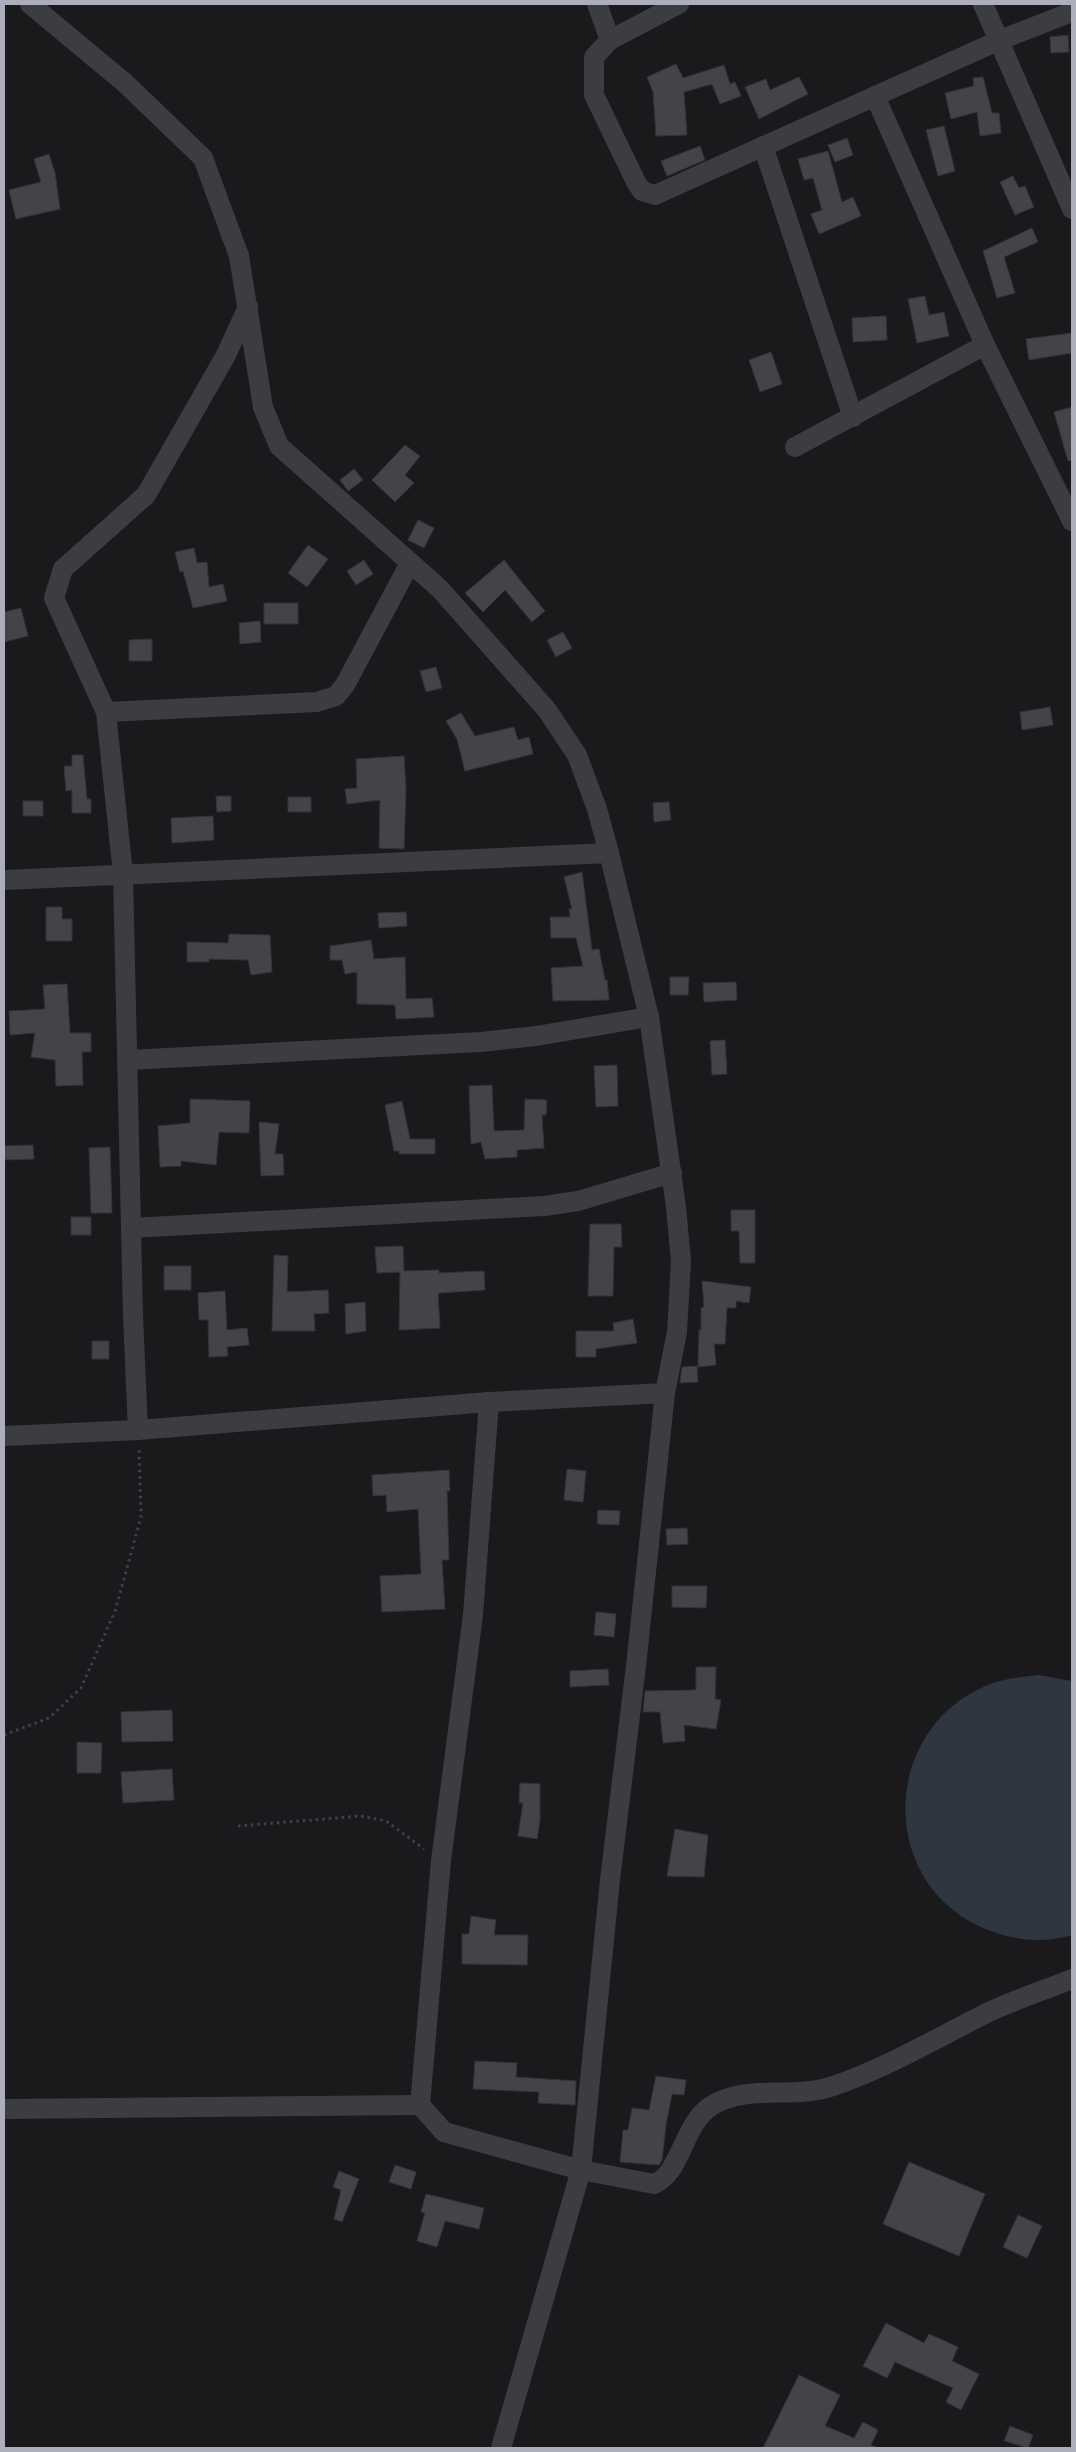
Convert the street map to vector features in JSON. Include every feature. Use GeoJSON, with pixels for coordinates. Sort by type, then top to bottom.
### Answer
{"type":"FeatureCollection","features":[{"type":"Feature","properties":{"kind":"street"},"geometry":{"type":"LineString","coordinates":[[30,4],[125,83],[203,158],[239,256],[263,407],[279,446],[440,589],[547,710],[577,756],[609,853],[649,1017],[672,1173],[681,1260],[677,1332],[665,1393],[636,1666],[608,1899],[582,2170],[501,2448]]}},
{"type":"Feature","properties":{"kind":"street"},"geometry":{"type":"LineString","coordinates":[[597,4],[610,40]]}},
{"type":"Feature","properties":{"kind":"street"},"geometry":{"type":"LineString","coordinates":[[679,4],[610,40],[594,57],[594,95],[636,182],[642,190],[655,195],[1000,40],[1072,12]]}},
{"type":"Feature","properties":{"kind":"street"},"geometry":{"type":"LineString","coordinates":[[983,4],[1000,40],[1052,167],[1072,209]]}},
{"type":"Feature","properties":{"kind":"street"},"geometry":{"type":"LineString","coordinates":[[875,96],[985,345],[1072,522]]}},
{"type":"Feature","properties":{"kind":"street"},"geometry":{"type":"LineString","coordinates":[[763,146],[854,417]]}},
{"type":"Feature","properties":{"kind":"street"},"geometry":{"type":"LineString","coordinates":[[138,1430],[131,1228],[123,874],[106,712],[54,598],[63,569],[146,495],[226,355],[248,307]]}},
{"type":"Feature","properties":{"kind":"street"},"geometry":{"type":"LineString","coordinates":[[796,447],[985,345]]}},
{"type":"Feature","properties":{"kind":"street"},"geometry":{"type":"LineString","coordinates":[[106,712],[317,702],[336,696],[345,685],[410,563]]}},
{"type":"Feature","properties":{"kind":"street"},"geometry":{"type":"LineString","coordinates":[[4,880],[609,853]]}},
{"type":"Feature","properties":{"kind":"street"},"geometry":{"type":"LineString","coordinates":[[127,1060],[481,1042],[536,1036],[649,1017]]}},
{"type":"Feature","properties":{"kind":"street"},"geometry":{"type":"LineString","coordinates":[[131,1228],[544,1206],[578,1201],[672,1173]]}},
{"type":"Feature","properties":{"kind":"street"},"geometry":{"type":"LineString","coordinates":[[4,1436],[138,1430],[489,1402],[665,1393]]}},
{"type":"Feature","properties":{"kind":"street"},"geometry":{"type":"LineString","coordinates":[[489,1402],[473,1615],[442,1862],[420,2105],[444,2132],[582,2170],[654,2184],[662,2181],[667,2176],[690,2129],[710,2107],[735,2095],[762,2092],[799,2093],[832,2086],[908,2055],[992,2011],[1072,1979]]}},
{"type":"Feature","properties":{"kind":"street"},"geometry":{"type":"LineString","coordinates":[[4,2108],[420,2105]]}},
{"type":"Feature","properties":{"kind":"path"},"geometry":{"type":"LineString","coordinates":[[4,1735],[49,1718],[81,1688],[115,1611],[141,1517],[138,1430]]}},
{"type":"Feature","properties":{"kind":"path"},"geometry":{"type":"LineString","coordinates":[[238,1826],[361,1816],[386,1821],[442,1862]]}},
{"type":"Feature","properties":{"kind":"shaded area"},"geometry":{"type":"Polygon","coordinates":[[[1038,1675],[1072,1681],[1072,1935],[1062,1938],[1031,1940],[991,1931],[953,1910],[926,1880],[910,1845],[905,1807],[911,1769],[928,1734],[955,1704],[993,1683],[1038,1675]]]}},
{"type":"Feature","properties":{"kind":"building"},"geometry":{"type":"Polygon","coordinates":[[[1068,35],[1069,52],[1051,53],[1050,37],[1068,35]]]}},
{"type":"Feature","properties":{"kind":"building"},"geometry":{"type":"Polygon","coordinates":[[[676,64],[683,78],[724,65],[730,84],[735,82],[741,96],[720,104],[712,84],[684,92],[687,135],[656,136],[653,92],[647,77],[676,64]]]}},
{"type":"Feature","properties":{"kind":"building"},"geometry":{"type":"Polygon","coordinates":[[[799,77],[808,94],[759,119],[745,87],[766,79],[770,90],[799,77]]]}},
{"type":"Feature","properties":{"kind":"building"},"geometry":{"type":"Polygon","coordinates":[[[983,77],[992,113],[999,113],[1001,133],[980,136],[977,112],[951,119],[945,93],[974,86],[973,78],[983,77]]]}},
{"type":"Feature","properties":{"kind":"building"},"geometry":{"type":"Polygon","coordinates":[[[944,126],[955,171],[938,176],[926,130],[944,126]]]}},
{"type":"Feature","properties":{"kind":"building"},"geometry":{"type":"Polygon","coordinates":[[[847,138],[853,155],[835,162],[828,145],[847,138]]]}},
{"type":"Feature","properties":{"kind":"building"},"geometry":{"type":"Polygon","coordinates":[[[700,146],[705,160],[667,176],[661,161],[700,146]]]}},
{"type":"Feature","properties":{"kind":"building"},"geometry":{"type":"Polygon","coordinates":[[[828,151],[842,202],[853,197],[861,216],[819,234],[811,214],[822,210],[813,178],[804,180],[798,159],[828,151]]]}},
{"type":"Feature","properties":{"kind":"building"},"geometry":{"type":"Polygon","coordinates":[[[49,154],[55,173],[60,209],[16,219],[9,190],[41,182],[34,159],[49,154]]]}},
{"type":"Feature","properties":{"kind":"building"},"geometry":{"type":"Polygon","coordinates":[[[1013,176],[1019,188],[1025,186],[1034,207],[1015,215],[1000,182],[1013,176]]]}},
{"type":"Feature","properties":{"kind":"building"},"geometry":{"type":"Polygon","coordinates":[[[1032,228],[1038,242],[1004,257],[1015,293],[997,298],[983,251],[1032,228]]]}},
{"type":"Feature","properties":{"kind":"building"},"geometry":{"type":"Polygon","coordinates":[[[925,296],[929,315],[944,312],[949,336],[917,343],[908,299],[925,296]]]}},
{"type":"Feature","properties":{"kind":"building"},"geometry":{"type":"Polygon","coordinates":[[[886,316],[887,340],[853,342],[852,318],[886,316]]]}},
{"type":"Feature","properties":{"kind":"building"},"geometry":{"type":"Polygon","coordinates":[[[1072,333],[1072,353],[1029,360],[1026,339],[1072,333]]]}},
{"type":"Feature","properties":{"kind":"building"},"geometry":{"type":"Polygon","coordinates":[[[771,352],[782,384],[760,392],[749,360],[771,352]]]}},
{"type":"Feature","properties":{"kind":"building"},"geometry":{"type":"Polygon","coordinates":[[[1072,407],[1072,460],[1068,461],[1054,412],[1072,407]]]}},
{"type":"Feature","properties":{"kind":"building"},"geometry":{"type":"Polygon","coordinates":[[[405,445],[420,456],[405,475],[414,483],[395,502],[372,480],[405,445]]]}},
{"type":"Feature","properties":{"kind":"building"},"geometry":{"type":"Polygon","coordinates":[[[354,469],[363,480],[348,491],[340,480],[354,469]]]}},
{"type":"Feature","properties":{"kind":"building"},"geometry":{"type":"Polygon","coordinates":[[[418,520],[434,528],[424,548],[408,540],[418,520]]]}},
{"type":"Feature","properties":{"kind":"building"},"geometry":{"type":"Polygon","coordinates":[[[308,545],[328,559],[307,587],[288,573],[308,545]]]}},
{"type":"Feature","properties":{"kind":"building"},"geometry":{"type":"Polygon","coordinates":[[[194,548],[197,563],[207,562],[209,587],[223,584],[227,601],[193,608],[183,571],[180,572],[175,552],[194,548]]]}},
{"type":"Feature","properties":{"kind":"building"},"geometry":{"type":"Polygon","coordinates":[[[364,560],[373,574],[356,585],[347,571],[364,560]]]}},
{"type":"Feature","properties":{"kind":"building"},"geometry":{"type":"Polygon","coordinates":[[[504,560],[545,611],[532,622],[505,590],[483,612],[465,593],[504,560]]]}},
{"type":"Feature","properties":{"kind":"building"},"geometry":{"type":"Polygon","coordinates":[[[264,603],[298,603],[298,624],[264,624],[264,603]]]}},
{"type":"Feature","properties":{"kind":"building"},"geometry":{"type":"Polygon","coordinates":[[[21,608],[28,636],[4,642],[4,612],[21,608]]]}},
{"type":"Feature","properties":{"kind":"building"},"geometry":{"type":"Polygon","coordinates":[[[260,621],[261,642],[240,644],[239,623],[260,621]]]}},
{"type":"Feature","properties":{"kind":"building"},"geometry":{"type":"Polygon","coordinates":[[[563,632],[572,648],[556,657],[547,640],[563,632]]]}},
{"type":"Feature","properties":{"kind":"building"},"geometry":{"type":"Polygon","coordinates":[[[152,639],[152,661],[129,661],[129,640],[152,639]]]}},
{"type":"Feature","properties":{"kind":"building"},"geometry":{"type":"Polygon","coordinates":[[[436,667],[442,688],[426,692],[420,671],[436,667]]]}},
{"type":"Feature","properties":{"kind":"building"},"geometry":{"type":"Polygon","coordinates":[[[1050,707],[1053,725],[1022,730],[1020,712],[1050,707]]]}},
{"type":"Feature","properties":{"kind":"building"},"geometry":{"type":"Polygon","coordinates":[[[461,713],[475,736],[514,727],[518,740],[529,737],[533,754],[465,771],[457,739],[446,721],[461,713]]]}},
{"type":"Feature","properties":{"kind":"building"},"geometry":{"type":"Polygon","coordinates":[[[72,755],[83,755],[87,799],[91,799],[91,813],[72,813],[72,790],[66,791],[64,766],[72,766],[72,755]]]}},
{"type":"Feature","properties":{"kind":"building"},"geometry":{"type":"Polygon","coordinates":[[[404,756],[406,789],[404,849],[379,848],[380,800],[347,804],[345,789],[357,788],[356,759],[404,756]]]}},
{"type":"Feature","properties":{"kind":"building"},"geometry":{"type":"Polygon","coordinates":[[[216,796],[231,796],[231,811],[217,812],[216,796]]]}},
{"type":"Feature","properties":{"kind":"building"},"geometry":{"type":"Polygon","coordinates":[[[288,797],[311,797],[311,812],[288,812],[288,797]]]}},
{"type":"Feature","properties":{"kind":"building"},"geometry":{"type":"Polygon","coordinates":[[[23,801],[43,801],[43,816],[23,816],[23,801]]]}},
{"type":"Feature","properties":{"kind":"building"},"geometry":{"type":"Polygon","coordinates":[[[669,802],[671,820],[654,822],[653,803],[669,802]]]}},
{"type":"Feature","properties":{"kind":"building"},"geometry":{"type":"Polygon","coordinates":[[[213,816],[214,840],[172,843],[171,818],[213,816]]]}},
{"type":"Feature","properties":{"kind":"building"},"geometry":{"type":"Polygon","coordinates":[[[582,872],[592,950],[599,949],[605,980],[607,980],[609,1000],[553,1001],[551,968],[583,966],[576,938],[551,938],[550,917],[570,917],[569,909],[572,909],[564,877],[582,872]]]}},
{"type":"Feature","properties":{"kind":"building"},"geometry":{"type":"Polygon","coordinates":[[[46,907],[62,907],[62,919],[72,919],[72,941],[46,941],[46,907]]]}},
{"type":"Feature","properties":{"kind":"building"},"geometry":{"type":"Polygon","coordinates":[[[406,912],[407,926],[379,928],[378,913],[406,912]]]}},
{"type":"Feature","properties":{"kind":"building"},"geometry":{"type":"Polygon","coordinates":[[[229,934],[270,935],[272,972],[251,975],[248,960],[209,959],[209,962],[187,962],[187,942],[228,943],[229,934]]]}},
{"type":"Feature","properties":{"kind":"building"},"geometry":{"type":"Polygon","coordinates":[[[371,940],[374,959],[405,957],[406,999],[432,998],[434,1017],[396,1019],[395,1005],[357,1004],[357,972],[345,974],[342,960],[330,960],[330,946],[371,940]]]}},
{"type":"Feature","properties":{"kind":"building"},"geometry":{"type":"Polygon","coordinates":[[[670,977],[689,977],[688,995],[670,995],[670,977]]]}},
{"type":"Feature","properties":{"kind":"building"},"geometry":{"type":"Polygon","coordinates":[[[736,982],[737,1000],[704,1002],[703,983],[736,982]]]}},
{"type":"Feature","properties":{"kind":"building"},"geometry":{"type":"Polygon","coordinates":[[[67,984],[70,1033],[91,1033],[91,1052],[82,1052],[83,1085],[56,1086],[55,1060],[31,1057],[35,1033],[10,1035],[9,1011],[45,1009],[43,985],[67,984]]]}},
{"type":"Feature","properties":{"kind":"building"},"geometry":{"type":"Polygon","coordinates":[[[725,1040],[727,1074],[712,1075],[710,1041],[725,1040]]]}},
{"type":"Feature","properties":{"kind":"building"},"geometry":{"type":"Polygon","coordinates":[[[617,1065],[618,1106],[596,1107],[594,1066],[617,1065]]]}},
{"type":"Feature","properties":{"kind":"building"},"geometry":{"type":"Polygon","coordinates":[[[492,1085],[494,1131],[524,1130],[525,1099],[547,1100],[546,1115],[542,1115],[544,1148],[517,1150],[517,1157],[485,1159],[481,1142],[471,1144],[469,1086],[492,1085]]]}},
{"type":"Feature","properties":{"kind":"building"},"geometry":{"type":"Polygon","coordinates":[[[190,1099],[250,1101],[249,1133],[219,1132],[216,1165],[181,1161],[181,1166],[160,1167],[158,1126],[190,1123],[190,1099]]]}},
{"type":"Feature","properties":{"kind":"building"},"geometry":{"type":"Polygon","coordinates":[[[402,1101],[410,1139],[435,1139],[435,1154],[399,1154],[399,1151],[394,1151],[385,1105],[402,1101]]]}},
{"type":"Feature","properties":{"kind":"building"},"geometry":{"type":"Polygon","coordinates":[[[259,1122],[279,1124],[275,1154],[283,1154],[284,1175],[261,1176],[259,1122]]]}},
{"type":"Feature","properties":{"kind":"building"},"geometry":{"type":"Polygon","coordinates":[[[33,1145],[34,1159],[4,1160],[4,1146],[33,1145]]]}},
{"type":"Feature","properties":{"kind":"building"},"geometry":{"type":"Polygon","coordinates":[[[110,1147],[112,1213],[91,1213],[89,1148],[110,1147]]]}},
{"type":"Feature","properties":{"kind":"building"},"geometry":{"type":"Polygon","coordinates":[[[731,1210],[755,1210],[755,1263],[740,1263],[739,1231],[731,1231],[731,1210]]]}},
{"type":"Feature","properties":{"kind":"building"},"geometry":{"type":"Polygon","coordinates":[[[71,1217],[91,1217],[91,1235],[71,1235],[71,1217]]]}},
{"type":"Feature","properties":{"kind":"building"},"geometry":{"type":"Polygon","coordinates":[[[590,1224],[621,1224],[622,1247],[614,1247],[613,1296],[588,1296],[590,1224]]]}},
{"type":"Feature","properties":{"kind":"building"},"geometry":{"type":"Polygon","coordinates":[[[403,1246],[404,1271],[439,1270],[439,1273],[484,1271],[485,1290],[440,1293],[438,1294],[440,1328],[399,1330],[400,1272],[377,1273],[375,1247],[403,1246]]]}},
{"type":"Feature","properties":{"kind":"building"},"geometry":{"type":"Polygon","coordinates":[[[274,1255],[288,1256],[287,1292],[328,1290],[329,1313],[314,1314],[315,1331],[272,1331],[274,1255]]]}},
{"type":"Feature","properties":{"kind":"building"},"geometry":{"type":"Polygon","coordinates":[[[164,1266],[191,1266],[191,1290],[164,1290],[164,1266]]]}},
{"type":"Feature","properties":{"kind":"building"},"geometry":{"type":"Polygon","coordinates":[[[702,1281],[751,1287],[749,1303],[736,1301],[736,1308],[727,1308],[725,1344],[714,1344],[716,1365],[698,1367],[701,1308],[704,1307],[702,1281]]]}},
{"type":"Feature","properties":{"kind":"building"},"geometry":{"type":"Polygon","coordinates":[[[225,1291],[227,1330],[247,1328],[249,1345],[227,1347],[228,1356],[209,1357],[208,1320],[199,1320],[198,1293],[225,1291]]]}},
{"type":"Feature","properties":{"kind":"building"},"geometry":{"type":"Polygon","coordinates":[[[365,1302],[366,1331],[346,1334],[345,1304],[365,1302]]]}},
{"type":"Feature","properties":{"kind":"building"},"geometry":{"type":"Polygon","coordinates":[[[633,1319],[637,1343],[596,1349],[596,1357],[576,1357],[576,1331],[614,1331],[613,1323],[633,1319]]]}},
{"type":"Feature","properties":{"kind":"building"},"geometry":{"type":"Polygon","coordinates":[[[92,1341],[109,1341],[109,1359],[92,1359],[92,1341]]]}},
{"type":"Feature","properties":{"kind":"building"},"geometry":{"type":"Polygon","coordinates":[[[697,1366],[698,1382],[680,1383],[682,1367],[697,1366]]]}},
{"type":"Feature","properties":{"kind":"building"},"geometry":{"type":"Polygon","coordinates":[[[567,1469],[586,1471],[583,1502],[564,1500],[567,1469]]]}},
{"type":"Feature","properties":{"kind":"building"},"geometry":{"type":"Polygon","coordinates":[[[449,1470],[450,1491],[447,1491],[449,1560],[442,1560],[445,1609],[382,1612],[380,1576],[421,1574],[418,1509],[387,1512],[386,1495],[373,1496],[372,1475],[449,1470]]]}},
{"type":"Feature","properties":{"kind":"building"},"geometry":{"type":"Polygon","coordinates":[[[598,1510],[620,1511],[619,1525],[597,1524],[598,1510]]]}},
{"type":"Feature","properties":{"kind":"building"},"geometry":{"type":"Polygon","coordinates":[[[687,1528],[688,1544],[667,1545],[666,1529],[687,1528]]]}},
{"type":"Feature","properties":{"kind":"building"},"geometry":{"type":"Polygon","coordinates":[[[672,1586],[707,1586],[706,1608],[672,1607],[672,1586]]]}},
{"type":"Feature","properties":{"kind":"building"},"geometry":{"type":"Polygon","coordinates":[[[596,1612],[616,1614],[614,1637],[594,1635],[596,1612]]]}},
{"type":"Feature","properties":{"kind":"building"},"geometry":{"type":"Polygon","coordinates":[[[696,1667],[716,1667],[715,1699],[721,1700],[716,1729],[684,1725],[685,1741],[663,1743],[660,1712],[643,1712],[645,1691],[696,1690],[696,1667]]]}},
{"type":"Feature","properties":{"kind":"building"},"geometry":{"type":"Polygon","coordinates":[[[608,1669],[609,1685],[570,1687],[570,1671],[608,1669]]]}},
{"type":"Feature","properties":{"kind":"building"},"geometry":{"type":"Polygon","coordinates":[[[172,1710],[173,1741],[122,1742],[121,1712],[172,1710]]]}},
{"type":"Feature","properties":{"kind":"building"},"geometry":{"type":"Polygon","coordinates":[[[77,1742],[102,1743],[101,1773],[77,1773],[77,1742]]]}},
{"type":"Feature","properties":{"kind":"building"},"geometry":{"type":"Polygon","coordinates":[[[172,1769],[174,1800],[123,1803],[121,1772],[172,1769]]]}},
{"type":"Feature","properties":{"kind":"building"},"geometry":{"type":"Polygon","coordinates":[[[520,1783],[540,1784],[540,1820],[537,1839],[518,1836],[523,1803],[519,1803],[520,1783]]]}},
{"type":"Feature","properties":{"kind":"building"},"geometry":{"type":"Polygon","coordinates":[[[675,1829],[708,1835],[704,1877],[667,1876],[675,1829]]]}},
{"type":"Feature","properties":{"kind":"building"},"geometry":{"type":"Polygon","coordinates":[[[471,1916],[496,1920],[494,1935],[528,1935],[527,1965],[462,1964],[462,1934],[469,1934],[471,1916]]]}},
{"type":"Feature","properties":{"kind":"building"},"geometry":{"type":"Polygon","coordinates":[[[475,2061],[517,2063],[516,2077],[576,2081],[575,2105],[538,2103],[539,2092],[473,2089],[475,2061]]]}},
{"type":"Feature","properties":{"kind":"building"},"geometry":{"type":"Polygon","coordinates":[[[656,2076],[686,2080],[684,2095],[672,2094],[662,2160],[659,2165],[620,2162],[623,2130],[628,2130],[632,2108],[649,2110],[656,2076]]]}},
{"type":"Feature","properties":{"kind":"building"},"geometry":{"type":"Polygon","coordinates":[[[909,2162],[985,2194],[959,2256],[883,2224],[909,2162]]]}},
{"type":"Feature","properties":{"kind":"building"},"geometry":{"type":"Polygon","coordinates":[[[395,2165],[416,2172],[411,2189],[389,2182],[395,2165]]]}},
{"type":"Feature","properties":{"kind":"building"},"geometry":{"type":"Polygon","coordinates":[[[339,2171],[359,2179],[342,2222],[334,2219],[341,2190],[333,2187],[339,2171]]]}},
{"type":"Feature","properties":{"kind":"building"},"geometry":{"type":"Polygon","coordinates":[[[426,2194],[484,2208],[479,2229],[445,2221],[437,2247],[417,2241],[425,2213],[421,2212],[426,2194]]]}},
{"type":"Feature","properties":{"kind":"building"},"geometry":{"type":"Polygon","coordinates":[[[1018,2215],[1042,2226],[1027,2258],[1003,2247],[1018,2215]]]}},
{"type":"Feature","properties":{"kind":"building"},"geometry":{"type":"Polygon","coordinates":[[[886,2323],[924,2343],[929,2334],[958,2347],[952,2361],[979,2374],[961,2410],[946,2402],[953,2388],[895,2362],[887,2378],[863,2366],[886,2323]]]}},
{"type":"Feature","properties":{"kind":"building"},"geometry":{"type":"Polygon","coordinates":[[[799,2375],[840,2395],[825,2426],[854,2438],[863,2422],[878,2430],[871,2445],[878,2448],[763,2448],[799,2375]]]}},
{"type":"Feature","properties":{"kind":"building"},"geometry":{"type":"Polygon","coordinates":[[[1010,2426],[1033,2435],[1028,2448],[1004,2441],[1010,2426]]]}}]}
